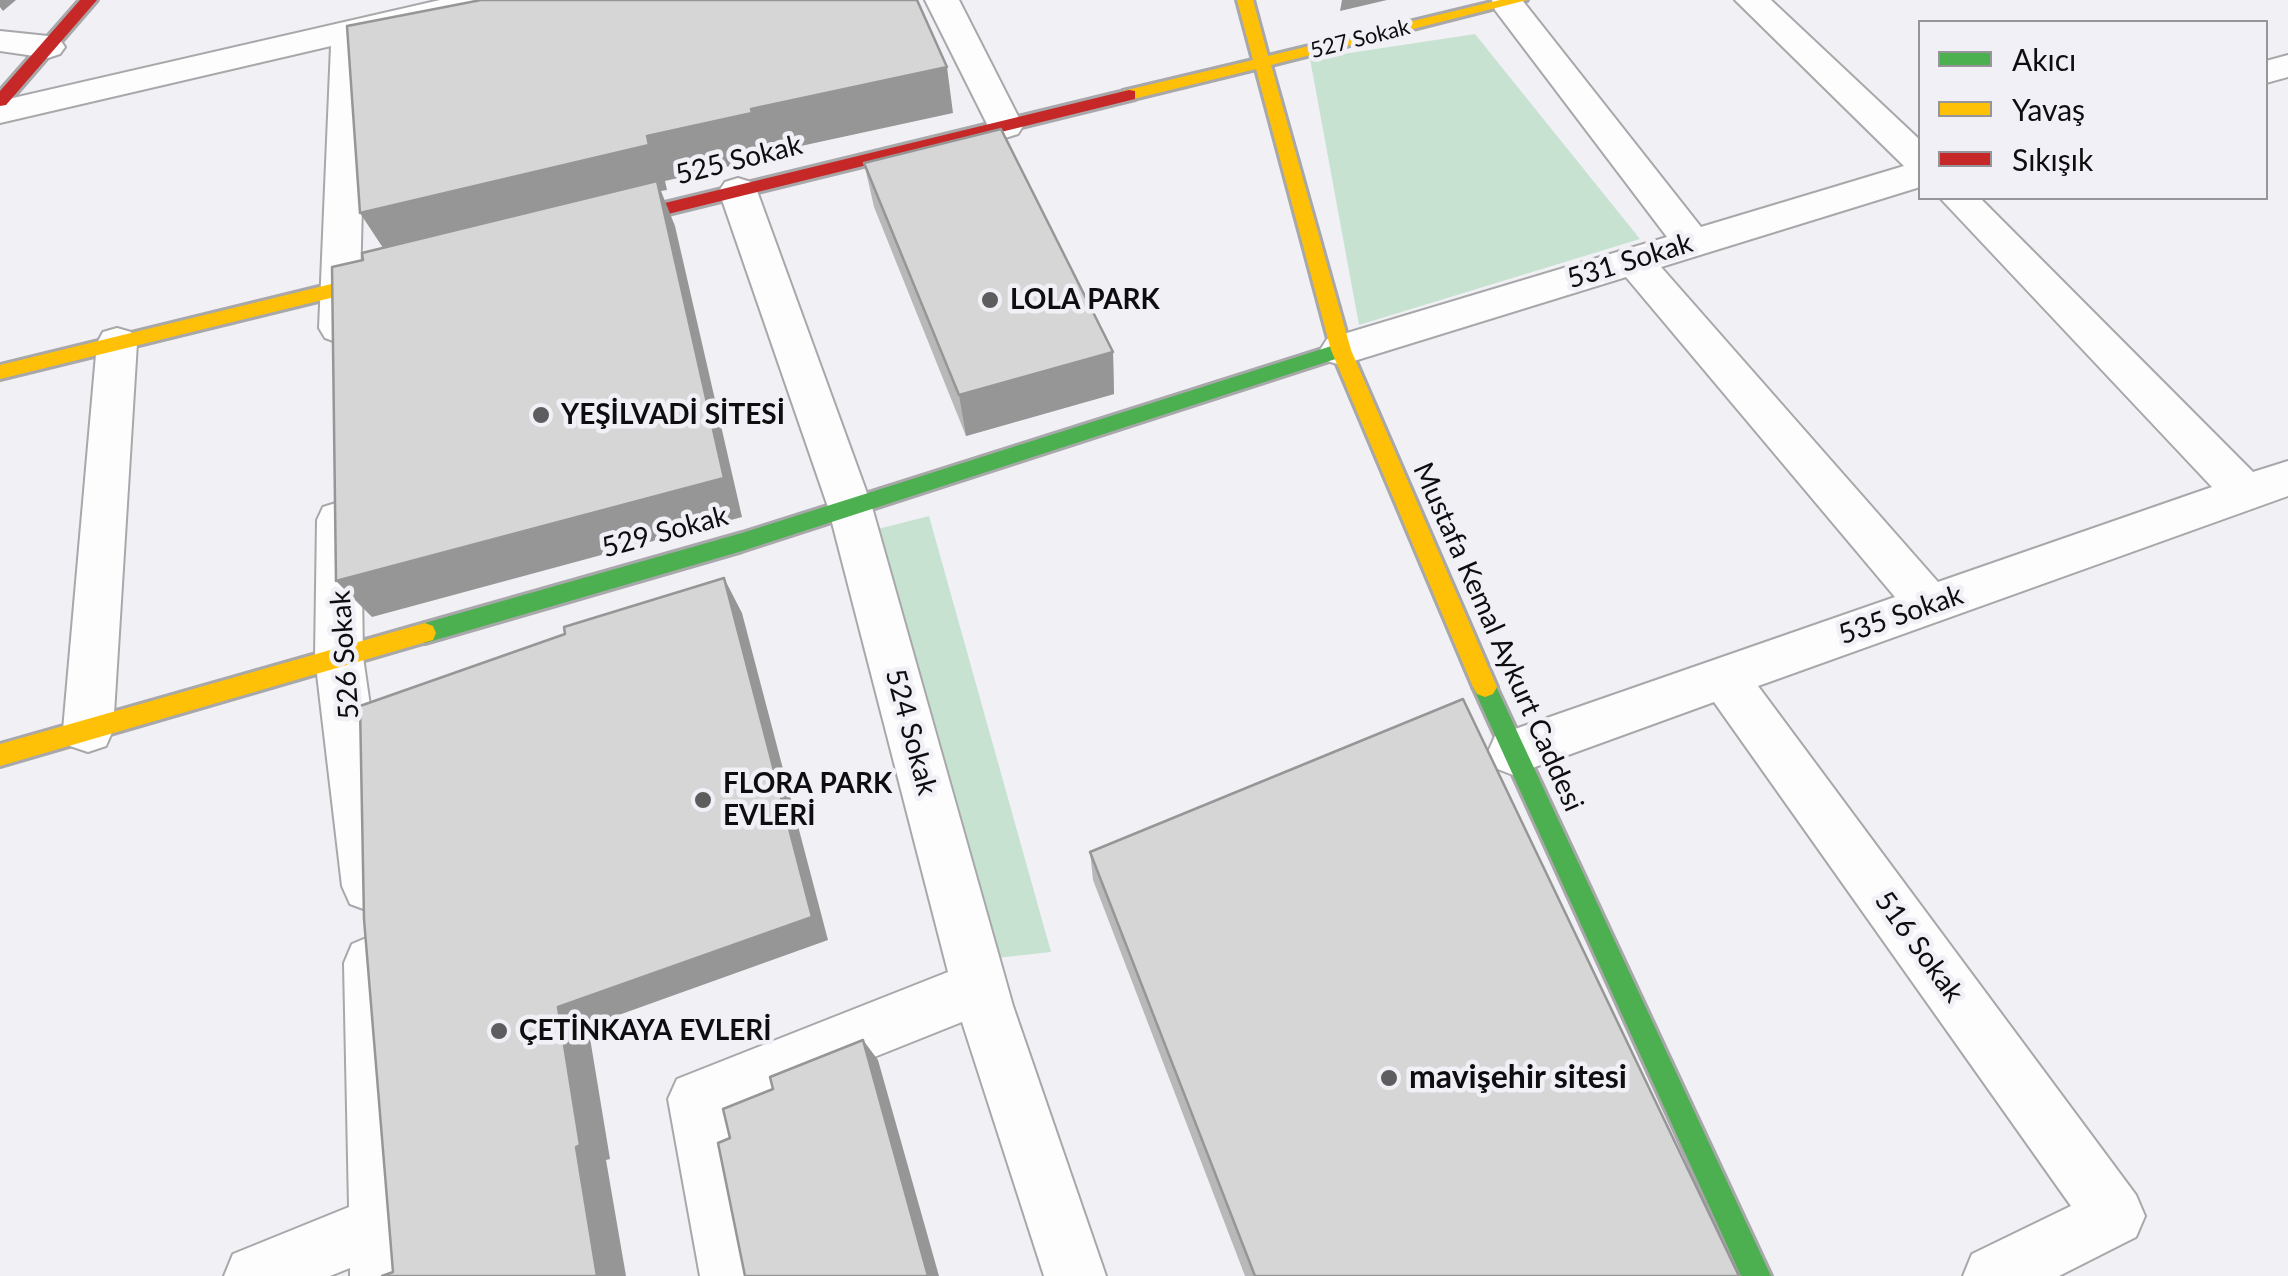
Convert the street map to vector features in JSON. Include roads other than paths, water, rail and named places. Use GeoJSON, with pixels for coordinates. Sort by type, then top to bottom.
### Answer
{"type":"FeatureCollection","features":[{"type":"Feature","properties":{"kind":"street"},"geometry":{"type":"LineString","coordinates":[[0,101],[90,0]]}},
{"type":"Feature","properties":{"kind":"street"},"geometry":{"type":"LineString","coordinates":[[0,112],[484,0]]}},
{"type":"Feature","properties":{"kind":"street"},"geometry":{"type":"LineString","coordinates":[[942,0],[1004,126]]}},
{"type":"Feature","properties":{"kind":"street","name":"Mustafa Kemal Aykurt Caddesi"},"geometry":{"type":"LineString","coordinates":[[1245,0],[1341,350],[1513,752],[1756,1276]]}},
{"type":"Feature","properties":{"kind":"street"},"geometry":{"type":"LineString","coordinates":[[1752,0],[1918,158]]}},
{"type":"Feature","properties":{"kind":"street"},"geometry":{"type":"LineString","coordinates":[[1510,1],[1692,242]]}},
{"type":"Feature","properties":{"kind":"street","name":"527 Sokak"},"geometry":{"type":"LineString","coordinates":[[1260,64],[1510,1]]}},
{"type":"Feature","properties":{"kind":"street"},"geometry":{"type":"LineString","coordinates":[[339,366],[349,32]]}},
{"type":"Feature","properties":{"kind":"street"},"geometry":{"type":"LineString","coordinates":[[0,41],[48,46]]}},
{"type":"Feature","properties":{"kind":"street","name":"525 Sokak"},"geometry":{"type":"LineString","coordinates":[[567,233],[1260,64]]}},
{"type":"Feature","properties":{"kind":"street","name":"531 Sokak"},"geometry":{"type":"LineString","coordinates":[[1341,350],[1918,175]]}},
{"type":"Feature","properties":{"kind":"street","name":"524 Sokak"},"geometry":{"type":"LineString","coordinates":[[738,191],[850,507],[980,988],[1074,1276]]}},
{"type":"Feature","properties":{"kind":"street"},"geometry":{"type":"LineString","coordinates":[[1960,200],[2267,485]]}},
{"type":"Feature","properties":{"kind":"street"},"geometry":{"type":"LineString","coordinates":[[1633,260],[1930,605]]}},
{"type":"Feature","properties":{"kind":"street"},"geometry":{"type":"LineString","coordinates":[[0,372],[434,266]]}},
{"type":"Feature","properties":{"kind":"street"},"geometry":{"type":"LineString","coordinates":[[88,730],[117,343]]}},
{"type":"Feature","properties":{"kind":"street","name":"529 Sokak"},"geometry":{"type":"LineString","coordinates":[[0,755],[742,542],[1341,350]]}},
{"type":"Feature","properties":{"kind":"street","name":"526 Sokak"},"geometry":{"type":"LineString","coordinates":[[339,482],[339,657],[369,865],[380,1251]]}},
{"type":"Feature","properties":{"kind":"street","name":"535 Sokak"},"geometry":{"type":"LineString","coordinates":[[1513,752],[2267,485]]}},
{"type":"Feature","properties":{"kind":"street","name":"516 Sokak"},"geometry":{"type":"LineString","coordinates":[[1724,678],[2115,1216],[1994,1276]]}},
{"type":"Feature","properties":{"kind":"street"},"geometry":{"type":"LineString","coordinates":[[731,1276],[696,1099],[980,988]]}},
{"type":"Feature","properties":{"kind":"street"},"geometry":{"type":"LineString","coordinates":[[255,1276],[380,1251]]}},
{"type":"Feature","properties":{"kind":"place","name":"LOLA PARK"},"geometry":{"type":"Point","coordinates":[990,300]}},
{"type":"Feature","properties":{"kind":"place","name":"YEŞİLVADİ SİTESİ"},"geometry":{"type":"Point","coordinates":[541,415]}},
{"type":"Feature","properties":{"kind":"place","name":"FLORA PARK EVLERİ"},"geometry":{"type":"Point","coordinates":[703,800]}},
{"type":"Feature","properties":{"kind":"place","name":"ÇETİNKAYA EVLERİ"},"geometry":{"type":"Point","coordinates":[499,1031]}},
{"type":"Feature","properties":{"kind":"place","name":"mavişehir sitesi"},"geometry":{"type":"Point","coordinates":[1389,1078]}}]}
